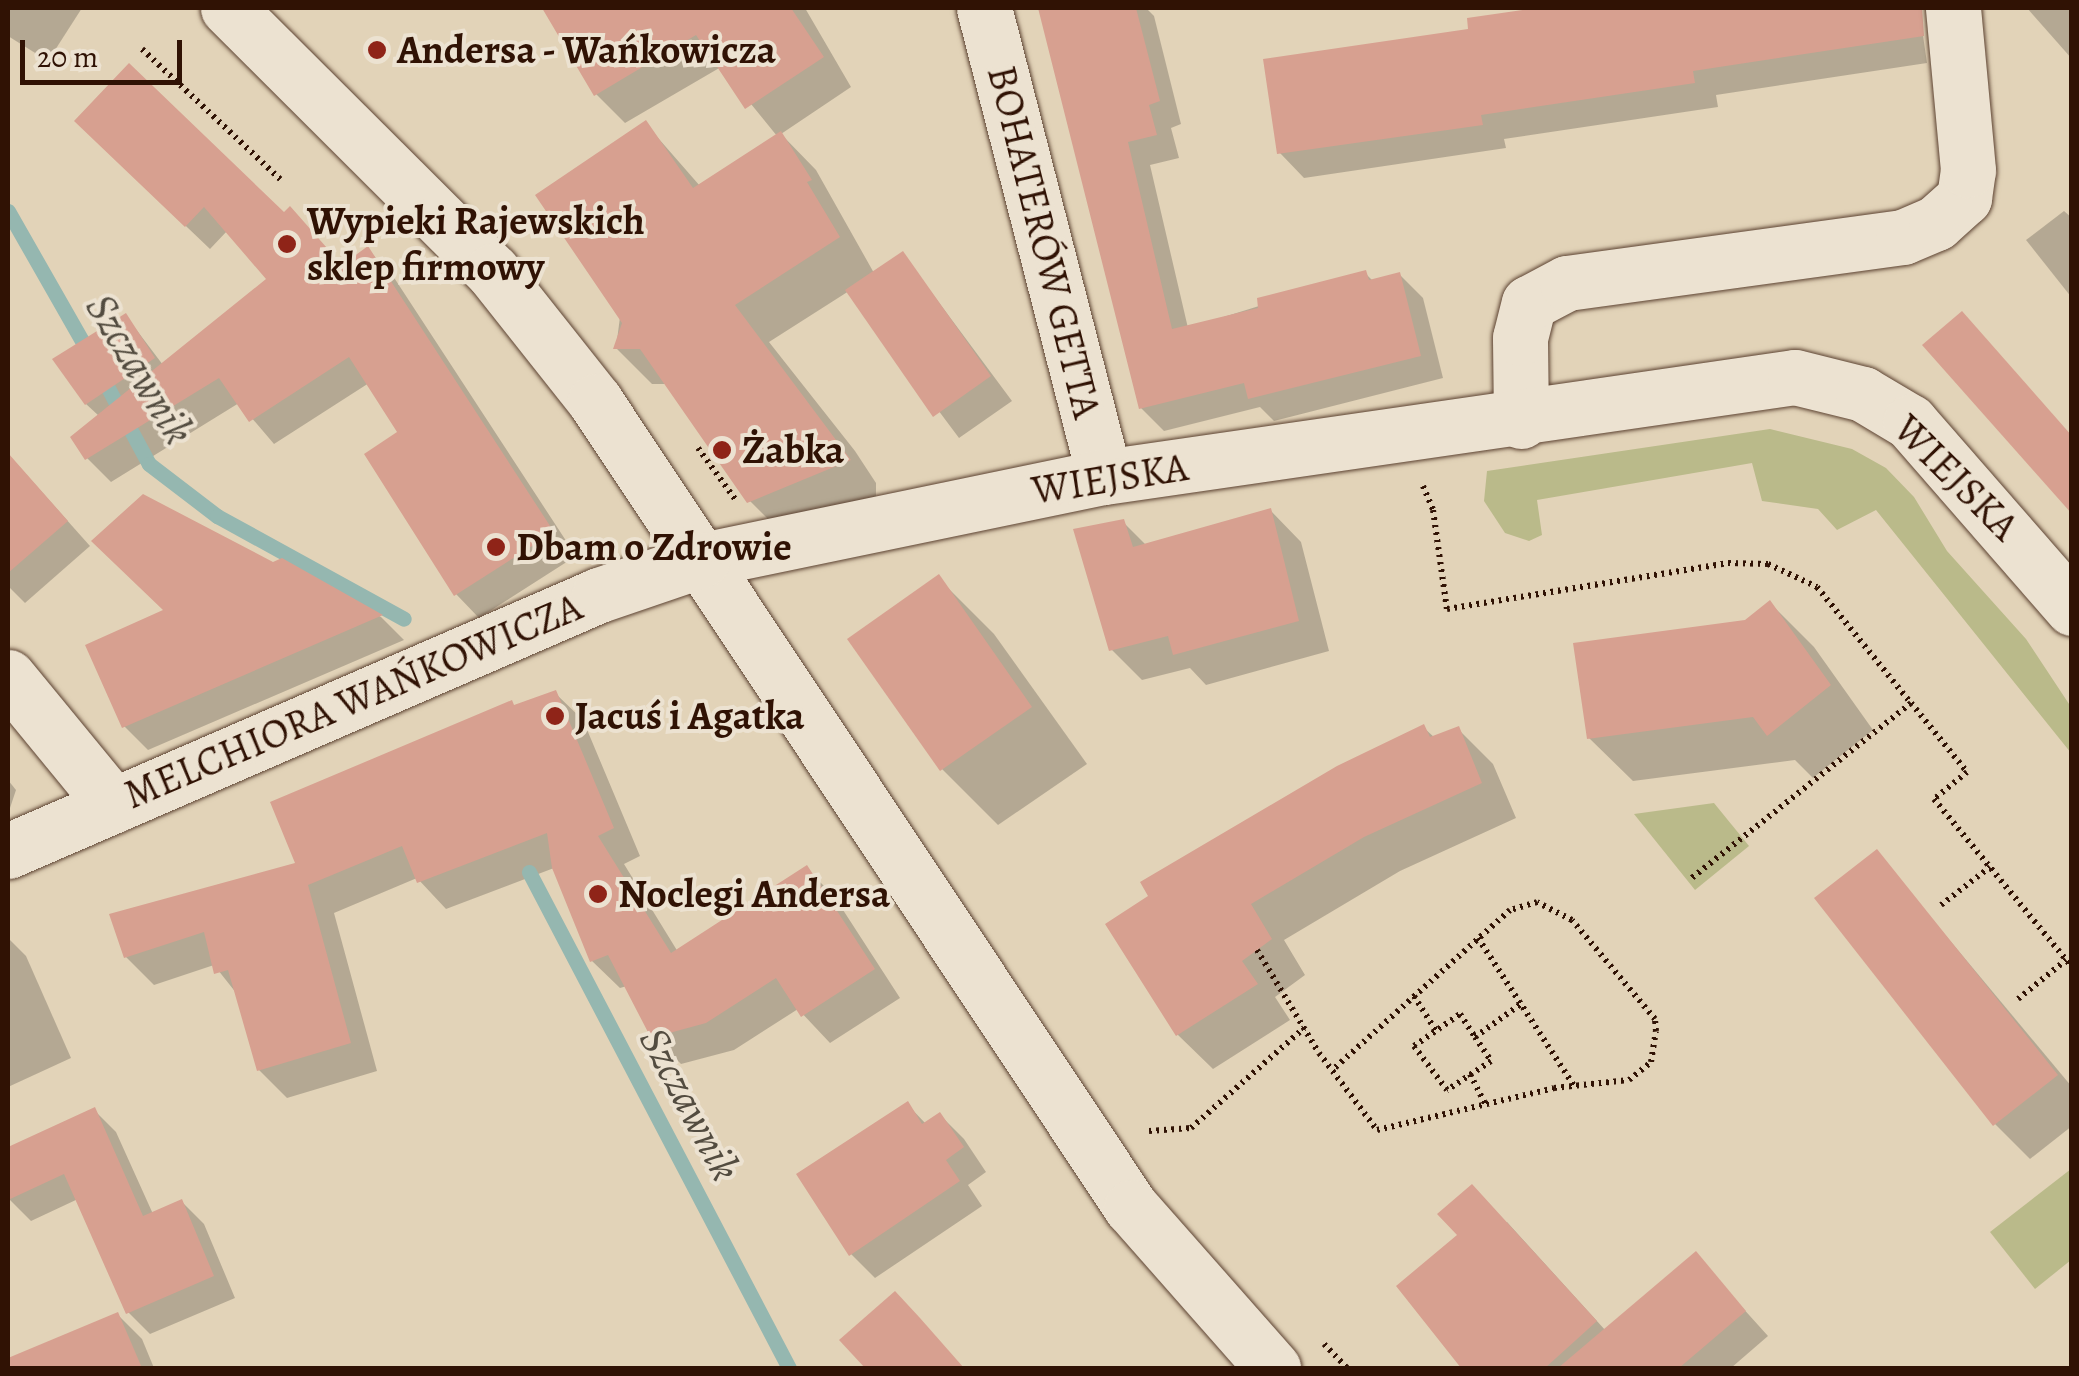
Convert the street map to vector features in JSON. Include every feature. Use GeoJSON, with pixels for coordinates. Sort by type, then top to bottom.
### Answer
{"type":"FeatureCollection","features":[{"type":"Feature","properties":{"kind":"street"},"geometry":{"type":"LineString","coordinates":[[228,8],[492,272],[594,401],[1131,1207],[1273,1368]]}},
{"type":"Feature","properties":{"kind":"street","name":"BOHATERÓW GETTA"},"geometry":{"type":"LineString","coordinates":[[984,8],[1104,477]]}},
{"type":"Feature","properties":{"kind":"street"},"geometry":{"type":"LineString","coordinates":[[1521,421],[1520,338],[1529,302],[1567,283],[1902,237],[1936,223],[1964,198],[1968,170],[1954,10]]}},
{"type":"Feature","properties":{"kind":"street","name":"WIEJSKA"},"geometry":{"type":"LineString","coordinates":[[702,560],[1104,477],[1521,421],[1795,376],[1863,394],[1910,422],[2072,608]]}},
{"type":"Feature","properties":{"kind":"street","name":"MELCHIORA WAŃKOWICZA"},"geometry":{"type":"LineString","coordinates":[[8,852],[599,595],[702,560]]}},
{"type":"Feature","properties":{"kind":"street"},"geometry":{"type":"LineString","coordinates":[[8,678],[113,805]]}},
{"type":"Feature","properties":{"kind":"path"},"geometry":{"type":"LineString","coordinates":[[142,49],[280,179]]}},
{"type":"Feature","properties":{"kind":"path"},"geometry":{"type":"LineString","coordinates":[[686,431],[746,507]]}},
{"type":"Feature","properties":{"kind":"path"},"geometry":{"type":"LineString","coordinates":[[1425,475],[1411,477],[1433,510],[1447,609],[1728,563],[1768,564],[1818,588],[1967,772],[1934,799],[2069,964],[2018,999]]}},
{"type":"Feature","properties":{"kind":"path"},"geometry":{"type":"LineString","coordinates":[[1689,880],[1911,702]]}},
{"type":"Feature","properties":{"kind":"path"},"geometry":{"type":"LineString","coordinates":[[1941,905],[1990,867]]}},
{"type":"Feature","properties":{"kind":"path"},"geometry":{"type":"LineString","coordinates":[[1257,950],[1332,1070],[1378,1130],[1574,1086],[1614,1085],[1642,1072],[1656,1046],[1655,1019],[1572,920],[1551,906],[1522,904],[1478,938],[1332,1070]]}},
{"type":"Feature","properties":{"kind":"path"},"geometry":{"type":"LineString","coordinates":[[1478,938],[1574,1086]]}},
{"type":"Feature","properties":{"kind":"path"},"geometry":{"type":"LineString","coordinates":[[1414,996],[1436,1031]]}},
{"type":"Feature","properties":{"kind":"path"},"geometry":{"type":"LineString","coordinates":[[1476,1037],[1522,1004]]}},
{"type":"Feature","properties":{"kind":"path"},"geometry":{"type":"LineString","coordinates":[[1460,1014],[1476,1037],[1492,1061],[1447,1090],[1414,1046],[1460,1014]]}},
{"type":"Feature","properties":{"kind":"path"},"geometry":{"type":"LineString","coordinates":[[1142,1128],[1154,1134],[1192,1128],[1304,1028]]}},
{"type":"Feature","properties":{"kind":"path"},"geometry":{"type":"LineString","coordinates":[[1470,1074],[1485,1104]]}},
{"type":"Feature","properties":{"kind":"green space"},"geometry":{"type":"Polygon","coordinates":[[[1770,429],[1852,449],[1886,468],[1914,497],[1947,551],[2026,639],[2071,707],[2071,753],[1876,510],[1837,530],[1818,509],[1762,501],[1752,463],[1537,500],[1542,535],[1529,541],[1505,533],[1484,501],[1487,471],[1770,429]]]}},
{"type":"Feature","properties":{"kind":"green space"},"geometry":{"type":"Polygon","coordinates":[[[1714,803],[1749,846],[1695,890],[1634,814],[1714,803]]]}},
{"type":"Feature","properties":{"kind":"green space"},"geometry":{"type":"Polygon","coordinates":[[[2071,1169],[2071,1260],[2035,1289],[1990,1232],[2071,1169]]]}},
{"type":"Feature","properties":{"kind":"building"},"geometry":{"type":"Polygon","coordinates":[[[542,8],[791,8],[824,57],[745,109],[696,35],[594,96],[542,8]]]}},
{"type":"Feature","properties":{"kind":"building"},"geometry":{"type":"Polygon","coordinates":[[[1038,8],[1136,8],[1160,101],[1149,105],[1157,135],[1128,142],[1172,329],[1258,308],[1257,298],[1366,270],[1369,280],[1400,272],[1421,356],[1248,399],[1244,383],[1139,409],[1038,8]]]}},
{"type":"Feature","properties":{"kind":"building"},"geometry":{"type":"Polygon","coordinates":[[[1536,8],[1922,8],[1924,36],[1693,71],[1695,83],[1481,115],[1483,125],[1277,154],[1263,59],[1468,29],[1467,18],[1536,8]]]}},
{"type":"Feature","properties":{"kind":"building"},"geometry":{"type":"Polygon","coordinates":[[[129,63],[284,212],[290,206],[342,265],[368,246],[554,532],[454,596],[364,454],[397,432],[349,357],[249,422],[219,378],[85,460],[70,437],[266,279],[204,207],[185,227],[74,121],[129,63]]]}},
{"type":"Feature","properties":{"kind":"building"},"geometry":{"type":"Polygon","coordinates":[[[646,120],[693,188],[781,131],[812,180],[807,182],[840,237],[735,305],[851,460],[747,503],[640,349],[613,349],[622,323],[535,195],[646,120]]]}},
{"type":"Feature","properties":{"kind":"building"},"geometry":{"type":"Polygon","coordinates":[[[903,251],[991,376],[933,417],[845,290],[903,251]]]}},
{"type":"Feature","properties":{"kind":"building"},"geometry":{"type":"Polygon","coordinates":[[[1962,311],[2072,436],[2072,514],[1922,345],[1962,311]]]}},
{"type":"Feature","properties":{"kind":"building"},"geometry":{"type":"Polygon","coordinates":[[[126,313],[155,358],[85,405],[52,359],[126,313]]]}},
{"type":"Feature","properties":{"kind":"building"},"geometry":{"type":"Polygon","coordinates":[[[8,453],[68,521],[8,573],[8,453]]]}},
{"type":"Feature","properties":{"kind":"building"},"geometry":{"type":"Polygon","coordinates":[[[143,494],[273,562],[282,558],[383,615],[122,728],[85,645],[163,610],[91,541],[143,494]]]}},
{"type":"Feature","properties":{"kind":"building"},"geometry":{"type":"Polygon","coordinates":[[[1271,508],[1299,621],[1173,655],[1168,636],[1109,651],[1073,529],[1124,519],[1133,547],[1271,508]]]}},
{"type":"Feature","properties":{"kind":"building"},"geometry":{"type":"Polygon","coordinates":[[[939,574],[1032,707],[940,771],[847,639],[939,574]]]}},
{"type":"Feature","properties":{"kind":"building"},"geometry":{"type":"Polygon","coordinates":[[[1770,600],[1831,685],[1767,736],[1753,717],[1587,739],[1573,643],[1745,620],[1770,600]]]}},
{"type":"Feature","properties":{"kind":"building"},"geometry":{"type":"Polygon","coordinates":[[[556,690],[614,828],[598,836],[671,953],[807,865],[875,969],[801,1017],[776,978],[706,1023],[651,1038],[608,955],[590,962],[552,868],[547,833],[417,883],[402,846],[308,885],[351,1043],[257,1071],[228,970],[214,974],[204,932],[124,958],[109,914],[295,863],[270,802],[512,700],[514,705],[556,690]]]}},
{"type":"Feature","properties":{"kind":"building"},"geometry":{"type":"Polygon","coordinates":[[[1424,724],[1430,737],[1459,726],[1482,783],[1364,837],[1251,904],[1272,939],[1242,961],[1258,984],[1176,1036],[1105,924],[1148,896],[1140,882],[1337,766],[1424,724]]]}},
{"type":"Feature","properties":{"kind":"building"},"geometry":{"type":"Polygon","coordinates":[[[1877,849],[2058,1075],[1993,1126],[1814,898],[1877,849]]]}},
{"type":"Feature","properties":{"kind":"building"},"geometry":{"type":"Polygon","coordinates":[[[908,1101],[922,1124],[940,1112],[964,1147],[946,1160],[960,1181],[849,1256],[796,1174],[908,1101]]]}},
{"type":"Feature","properties":{"kind":"building"},"geometry":{"type":"Polygon","coordinates":[[[95,1107],[143,1216],[182,1199],[214,1276],[126,1314],[64,1174],[8,1200],[8,1147],[95,1107]]]}},
{"type":"Feature","properties":{"kind":"building"},"geometry":{"type":"Polygon","coordinates":[[[1472,1184],[1597,1321],[1545,1368],[1461,1368],[1396,1286],[1457,1235],[1437,1214],[1472,1184]]]}},
{"type":"Feature","properties":{"kind":"building"},"geometry":{"type":"Polygon","coordinates":[[[1696,1251],[1746,1311],[1679,1368],[1558,1368],[1696,1251]]]}},
{"type":"Feature","properties":{"kind":"building"},"geometry":{"type":"Polygon","coordinates":[[[895,1291],[964,1368],[865,1368],[839,1340],[895,1291]]]}},
{"type":"Feature","properties":{"kind":"building"},"geometry":{"type":"Polygon","coordinates":[[[118,1312],[142,1368],[8,1368],[8,1358],[118,1312]]]}},
{"type":"Feature","properties":{"kind":"waterway","name":"Szczawnik"},"geometry":{"type":"LineString","coordinates":[[8,211],[90,355]]}},
{"type":"Feature","properties":{"kind":"waterway","name":"Szczawnik"},"geometry":{"type":"LineString","coordinates":[[101,375],[149,464],[217,516],[404,619]]}},
{"type":"Feature","properties":{"kind":"waterway","name":"Szczawnik"},"geometry":{"type":"LineString","coordinates":[[529,872],[789,1368]]}},
{"type":"Feature","properties":{"kind":"place","name":"Andersa - Wańkowicza"},"geometry":{"type":"Point","coordinates":[377,50]}},
{"type":"Feature","properties":{"kind":"place","name":"Wypieki Rajewskich sklep firmowy"},"geometry":{"type":"Point","coordinates":[287,244]}},
{"type":"Feature","properties":{"kind":"place","name":"Żabka"},"geometry":{"type":"Point","coordinates":[722,450]}},
{"type":"Feature","properties":{"kind":"place","name":"Dbam o Zdrowie"},"geometry":{"type":"Point","coordinates":[496,547]}},
{"type":"Feature","properties":{"kind":"place","name":"Jacuś i Agatka"},"geometry":{"type":"Point","coordinates":[555,716]}},
{"type":"Feature","properties":{"kind":"place","name":"Noclegi Andersa"},"geometry":{"type":"Point","coordinates":[598,894]}}]}
